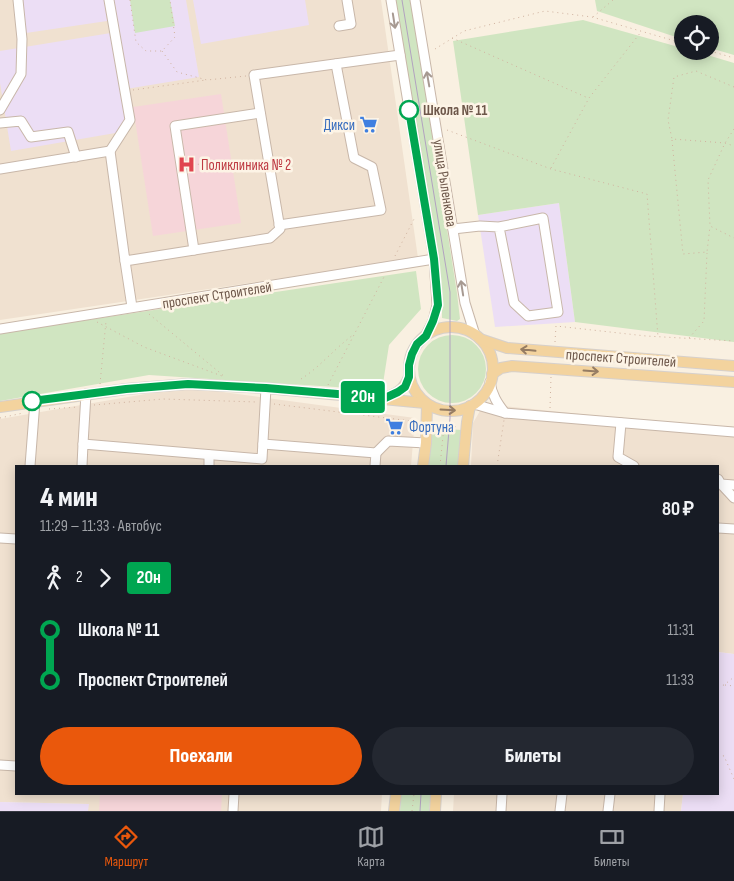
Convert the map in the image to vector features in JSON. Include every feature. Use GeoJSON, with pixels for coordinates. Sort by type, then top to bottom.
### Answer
{"type":"FeatureCollection","features":[{"type":"Feature","properties":{"kind":"main road"},"geometry":{"type":"LineString","coordinates":[[385,398],[405,387],[409,377],[409,365],[412,354],[417,344],[437,330],[450,327],[465,330],[477,337],[487,349],[492,361],[491,378],[481,398],[472,405],[450,411],[434,408],[426,403],[418,395],[409,377]]}},
{"type":"Feature","properties":{"kind":"main road","name":"проспект Строителей"},"geometry":{"type":"LineString","coordinates":[[477,337],[507,348],[734,366]]}},
{"type":"Feature","properties":{"kind":"main road","name":"проспект Строителей"},"geometry":{"type":"LineString","coordinates":[[491,378],[501,368],[512,366],[734,382]]}},
{"type":"Feature","properties":{"kind":"main road"},"geometry":{"type":"LineString","coordinates":[[0,407],[35,406],[86,394],[188,384],[266,388],[426,403]]}},
{"type":"Feature","properties":{"kind":"main road"},"geometry":{"type":"LineString","coordinates":[[423,465],[427,424],[426,403]]}},
{"type":"Feature","properties":{"kind":"main road"},"geometry":{"type":"LineString","coordinates":[[463,465],[466,428],[472,405]]}},
{"type":"Feature","properties":{"kind":"main road"},"geometry":{"type":"LineString","coordinates":[[394,811],[396,795]]}},
{"type":"Feature","properties":{"kind":"main road"},"geometry":{"type":"LineString","coordinates":[[435,811],[436,795]]}},
{"type":"Feature","properties":{"kind":"street"},"geometry":{"type":"LineString","coordinates":[[0,110],[21,74],[22,39],[18,0]]}},
{"type":"Feature","properties":{"kind":"street"},"geometry":{"type":"LineString","coordinates":[[110,0],[130,120],[110,151],[125,261],[137,307]]}},
{"type":"Feature","properties":{"kind":"street"},"geometry":{"type":"LineString","coordinates":[[339,26],[351,24],[347,0]]}},
{"type":"Feature","properties":{"kind":"street","name":"улица Рыленкова"},"geometry":{"type":"LineString","coordinates":[[391,0],[434,259],[438,305],[426,336]]}},
{"type":"Feature","properties":{"kind":"street","name":"улица Рыленкова"},"geometry":{"type":"LineString","coordinates":[[415,0],[465,303],[477,337]]}},
{"type":"Feature","properties":{"kind":"street"},"geometry":{"type":"LineString","coordinates":[[125,261],[270,238],[280,229],[254,75],[400,55]]}},
{"type":"Feature","properties":{"kind":"street"},"geometry":{"type":"LineString","coordinates":[[279,225],[381,210],[372,167],[354,158],[336,64]]}},
{"type":"Feature","properties":{"kind":"street"},"geometry":{"type":"LineString","coordinates":[[194,250],[175,126],[260,113]]}},
{"type":"Feature","properties":{"kind":"street"},"geometry":{"type":"LineString","coordinates":[[0,123],[21,121],[31,137],[68,132],[76,157]]}},
{"type":"Feature","properties":{"kind":"street"},"geometry":{"type":"LineString","coordinates":[[0,169],[110,151]]}},
{"type":"Feature","properties":{"kind":"street"},"geometry":{"type":"LineString","coordinates":[[453,229],[480,226],[499,227],[543,218],[558,312],[528,316],[514,303],[499,227]]}},
{"type":"Feature","properties":{"kind":"street","name":"проспект Строителей"},"geometry":{"type":"LineString","coordinates":[[0,329],[434,259]]}},
{"type":"Feature","properties":{"kind":"street"},"geometry":{"type":"LineString","coordinates":[[491,378],[492,393],[505,417]]}},
{"type":"Feature","properties":{"kind":"street"},"geometry":{"type":"LineString","coordinates":[[83,444],[262,459],[266,388]]}},
{"type":"Feature","properties":{"kind":"street"},"geometry":{"type":"LineString","coordinates":[[82,465],[86,394]]}},
{"type":"Feature","properties":{"kind":"street"},"geometry":{"type":"LineString","coordinates":[[472,405],[505,417],[549,417],[734,432]]}},
{"type":"Feature","properties":{"kind":"street"},"geometry":{"type":"LineString","coordinates":[[30,465],[35,406]]}},
{"type":"Feature","properties":{"kind":"street"},"geometry":{"type":"LineString","coordinates":[[621,422],[618,457],[632,465]]}},
{"type":"Feature","properties":{"kind":"street"},"geometry":{"type":"LineString","coordinates":[[375,465],[376,453],[388,441],[426,443]]}},
{"type":"Feature","properties":{"kind":"street"},"geometry":{"type":"LineString","coordinates":[[263,444],[376,453]]}},
{"type":"Feature","properties":{"kind":"street"},"geometry":{"type":"LineString","coordinates":[[209,454],[209,465]]}},
{"type":"Feature","properties":{"kind":"street"},"geometry":{"type":"LineString","coordinates":[[719,482],[734,485]]}},
{"type":"Feature","properties":{"kind":"street"},"geometry":{"type":"LineString","coordinates":[[719,482],[734,498]]}},
{"type":"Feature","properties":{"kind":"street"},"geometry":{"type":"LineString","coordinates":[[719,528],[734,529]]}},
{"type":"Feature","properties":{"kind":"street"},"geometry":{"type":"LineString","coordinates":[[0,538],[15,539]]}},
{"type":"Feature","properties":{"kind":"street"},"geometry":{"type":"LineString","coordinates":[[0,765],[15,766]]}},
{"type":"Feature","properties":{"kind":"street"},"geometry":{"type":"LineString","coordinates":[[233,811],[234,795]]}},
{"type":"Feature","properties":{"kind":"street"},"geometry":{"type":"LineString","coordinates":[[500,811],[502,795]]}},
{"type":"Feature","properties":{"kind":"street"},"geometry":{"type":"LineString","coordinates":[[560,811],[562,795]]}},
{"type":"Feature","properties":{"kind":"street"},"geometry":{"type":"LineString","coordinates":[[608,811],[610,795]]}},
{"type":"Feature","properties":{"kind":"street"},"geometry":{"type":"LineString","coordinates":[[658,811],[660,795]]}},
{"type":"Feature","properties":{"kind":"path"},"geometry":{"type":"LineString","coordinates":[[130,0],[136,42],[146,51],[162,51],[175,36],[170,0]]}},
{"type":"Feature","properties":{"kind":"path"},"geometry":{"type":"LineString","coordinates":[[592,18],[613,0]]}},
{"type":"Feature","properties":{"kind":"path"},"geometry":{"type":"LineString","coordinates":[[435,49],[464,31],[545,11],[592,18],[674,41]]}},
{"type":"Feature","properties":{"kind":"path"},"geometry":{"type":"LineString","coordinates":[[551,169],[589,98],[642,31]]}},
{"type":"Feature","properties":{"kind":"path"},"geometry":{"type":"LineString","coordinates":[[452,38],[589,98]]}},
{"type":"Feature","properties":{"kind":"path"},"geometry":{"type":"LineString","coordinates":[[162,51],[177,72],[207,80]]}},
{"type":"Feature","properties":{"kind":"path"},"geometry":{"type":"LineString","coordinates":[[719,54],[734,58]]}},
{"type":"Feature","properties":{"kind":"path"},"geometry":{"type":"LineString","coordinates":[[707,252],[683,254],[672,139],[668,120],[674,78],[696,71],[734,87]]}},
{"type":"Feature","properties":{"kind":"path"},"geometry":{"type":"LineString","coordinates":[[125,91],[254,75]]}},
{"type":"Feature","properties":{"kind":"path"},"geometry":{"type":"LineString","coordinates":[[689,338],[704,321],[710,226],[708,180],[725,143],[734,129]]}},
{"type":"Feature","properties":{"kind":"path"},"geometry":{"type":"LineString","coordinates":[[447,130],[551,169],[647,194],[658,337]]}},
{"type":"Feature","properties":{"kind":"path"},"geometry":{"type":"LineString","coordinates":[[672,139],[725,143],[734,146]]}},
{"type":"Feature","properties":{"kind":"path"},"geometry":{"type":"LineString","coordinates":[[181,167],[200,164]]}},
{"type":"Feature","properties":{"kind":"path"},"geometry":{"type":"LineString","coordinates":[[325,394],[329,382],[414,219]]}},
{"type":"Feature","properties":{"kind":"path"},"geometry":{"type":"LineString","coordinates":[[710,226],[734,238]]}},
{"type":"Feature","properties":{"kind":"path"},"geometry":{"type":"LineString","coordinates":[[86,316],[144,347],[227,378],[137,307]]}},
{"type":"Feature","properties":{"kind":"path"},"geometry":{"type":"LineString","coordinates":[[100,386],[106,312]]}},
{"type":"Feature","properties":{"kind":"path"},"geometry":{"type":"LineString","coordinates":[[553,353],[556,326],[658,337],[734,340]]}},
{"type":"Feature","properties":{"kind":"path"},"geometry":{"type":"LineString","coordinates":[[301,380],[314,371],[340,345],[354,335]]}},
{"type":"Feature","properties":{"kind":"path"},"geometry":{"type":"LineString","coordinates":[[549,417],[552,368]]}},
{"type":"Feature","properties":{"kind":"path"},"geometry":{"type":"LineString","coordinates":[[0,418],[35,406],[85,406],[163,399],[266,403],[466,428]]}},
{"type":"Feature","properties":{"kind":"path"},"geometry":{"type":"LineString","coordinates":[[498,465],[505,417]]}},
{"type":"Feature","properties":{"kind":"path"},"geometry":{"type":"LineString","coordinates":[[440,465],[444,425]]}},
{"type":"Feature","properties":{"kind":"path"},"geometry":{"type":"LineString","coordinates":[[724,686],[734,676]]}},
{"type":"Feature","properties":{"kind":"path"},"geometry":{"type":"LineString","coordinates":[[719,686],[734,686]]}},
{"type":"Feature","properties":{"kind":"path"},"geometry":{"type":"LineString","coordinates":[[719,755],[724,756],[734,779]]}},
{"type":"Feature","properties":{"kind":"path"},"geometry":{"type":"LineString","coordinates":[[412,811],[414,795]]}},
{"type":"Feature","properties":{"kind":"shaded area"},"geometry":{"type":"Polygon","coordinates":[[[0,0],[381,0],[418,258],[0,320],[0,0]]]}},
{"type":"Feature","properties":{"kind":"shaded area"},"geometry":{"type":"Polygon","coordinates":[[[18,0],[104,0],[107,21],[26,33],[18,0]]]}},
{"type":"Feature","properties":{"kind":"shaded area"},"geometry":{"type":"Polygon","coordinates":[[[112,0],[186,0],[199,77],[120,90],[127,131],[11,151],[0,83],[0,51],[117,32],[112,0]]]}},
{"type":"Feature","properties":{"kind":"shaded area"},"geometry":{"type":"Polygon","coordinates":[[[193,0],[305,0],[309,25],[201,44],[193,0]]]}},
{"type":"Feature","properties":{"kind":"shaded area","name":"Поликлиника № 2"},"geometry":{"type":"Polygon","coordinates":[[[221,94],[241,223],[153,236],[133,107],[221,94]]]}},
{"type":"Feature","properties":{"kind":"shaded area"},"geometry":{"type":"Polygon","coordinates":[[[559,203],[575,322],[495,327],[478,215],[559,203]]]}},
{"type":"Feature","properties":{"kind":"shaded area"},"geometry":{"type":"Polygon","coordinates":[[[186,387],[415,418],[411,465],[15,465],[15,795],[382,795],[381,811],[88,811],[88,804],[0,802],[0,419],[186,387]]]}},
{"type":"Feature","properties":{"kind":"shaded area"},"geometry":{"type":"Polygon","coordinates":[[[484,404],[734,430],[734,654],[719,652],[719,465],[471,465],[473,423],[484,404]]]}},
{"type":"Feature","properties":{"kind":"shaded area"},"geometry":{"type":"Polygon","coordinates":[[[719,652],[734,654],[734,811],[681,811],[683,795],[719,795],[719,652]]]}},
{"type":"Feature","properties":{"kind":"shaded area"},"geometry":{"type":"Polygon","coordinates":[[[100,795],[222,795],[221,811],[99,811],[100,795]]]}},
{"type":"Feature","properties":{"kind":"shaded area"},"geometry":{"type":"Polygon","coordinates":[[[454,795],[683,795],[681,811],[453,811],[454,795]]]}},
{"type":"Feature","properties":{"kind":"shaded area"},"geometry":{"type":"Polygon","coordinates":[[[0,802],[89,804],[88,811],[0,811],[0,802]]]}},
{"type":"Feature","properties":{"kind":"green space"},"geometry":{"type":"Polygon","coordinates":[[[130,0],[170,0],[175,26],[135,33],[130,0]]]}},
{"type":"Feature","properties":{"kind":"green space"},"geometry":{"type":"Polygon","coordinates":[[[392,0],[411,0],[457,293],[460,319],[457,321],[442,318],[442,306],[392,0]]]}},
{"type":"Feature","properties":{"kind":"green space"},"geometry":{"type":"Polygon","coordinates":[[[595,0],[734,0],[734,55],[719,51],[719,15],[674,15],[674,36],[597,11],[595,0]]]}},
{"type":"Feature","properties":{"kind":"green space"},"geometry":{"type":"Polygon","coordinates":[[[583,20],[674,46],[674,60],[719,58],[734,63],[734,342],[575,322],[559,203],[478,215],[453,41],[583,20]]]}},
{"type":"Feature","properties":{"kind":"green space"},"geometry":{"type":"Polygon","coordinates":[[[416,271],[421,309],[389,345],[382,390],[149,375],[0,401],[0,333],[416,271]]]}},
{"type":"Feature","properties":{"kind":"green space"},"geometry":{"type":"Polygon","coordinates":[[[452,335],[465,338],[476,345],[483,356],[486,369],[483,382],[476,393],[465,400],[452,403],[439,400],[428,393],[421,382],[418,369],[421,356],[428,345],[439,338],[452,335]]]}},
{"type":"Feature","properties":{"kind":"green space"},"geometry":{"type":"Polygon","coordinates":[[[431,428],[462,430],[459,465],[428,465],[431,428]]]}},
{"type":"Feature","properties":{"kind":"green space"},"geometry":{"type":"Polygon","coordinates":[[[401,795],[431,795],[429,811],[400,811],[401,795]]]}},
{"type":"Feature","properties":{"kind":"tram line"},"geometry":{"type":"LineString","coordinates":[[402,0],[450,292],[450,418],[446,465]]}},
{"type":"Feature","properties":{"kind":"tram line"},"geometry":{"type":"LineString","coordinates":[[420,811],[421,795]]}},
{"type":"Feature","properties":{"kind":"bus line","name":"20н"},"geometry":{"type":"LineString","coordinates":[[32,401],[126,389],[188,384],[266,388],[385,398],[405,387],[409,377],[409,365],[412,354],[417,344],[426,336],[438,305],[434,259],[409,110]]}},
{"type":"Feature","properties":{"kind":"place","name":"Школа № 11"},"geometry":{"type":"Point","coordinates":[409,110]}},
{"type":"Feature","properties":{"kind":"place","name":"Дикси"},"geometry":{"type":"Point","coordinates":[369,125]}},
{"type":"Feature","properties":{"kind":"place","name":"Поликлиника № 2"},"geometry":{"type":"Point","coordinates":[187,165]}},
{"type":"Feature","properties":{"kind":"place","name":"Фортуна"},"geometry":{"type":"Point","coordinates":[395,427]}}]}
